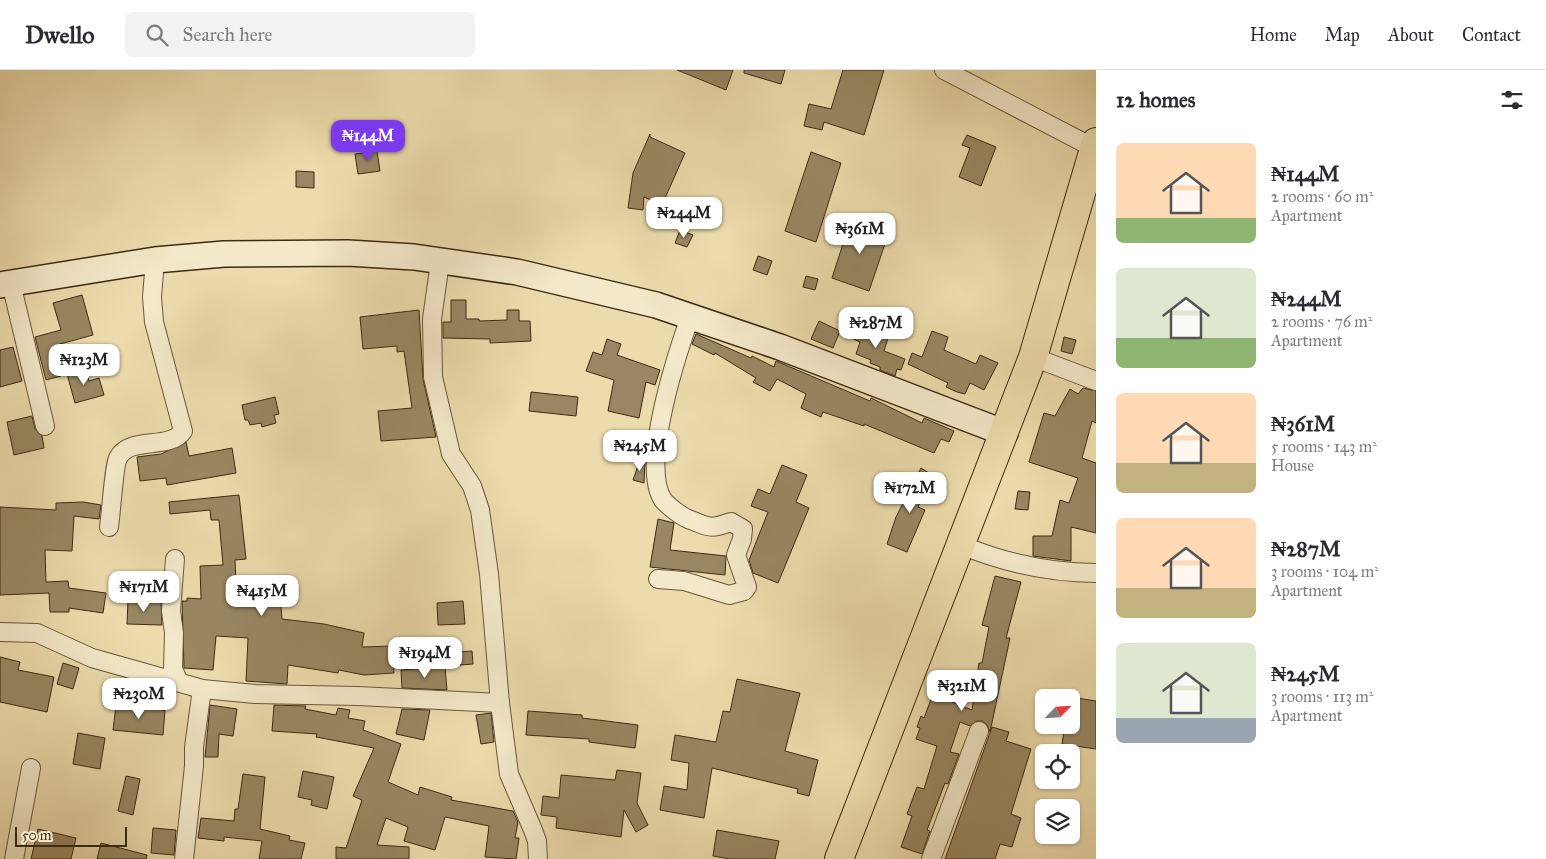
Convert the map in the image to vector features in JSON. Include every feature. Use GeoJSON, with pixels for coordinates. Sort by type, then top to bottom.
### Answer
{"type":"FeatureCollection","features":[{"type":"Feature","properties":{"kind":"highway"},"geometry":{"type":"LineString","coordinates":[[839,859],[1005,434],[1033,357],[1095,145]]}},
{"type":"Feature","properties":{"kind":"main road"},"geometry":{"type":"LineString","coordinates":[[5,284],[155,260],[224,254],[348,253],[414,257],[518,272],[656,305],[780,347],[1005,434]]}},
{"type":"Feature","properties":{"kind":"street"},"geometry":{"type":"LineString","coordinates":[[944,70],[1095,145]]}},
{"type":"Feature","properties":{"kind":"street"},"geometry":{"type":"LineString","coordinates":[[109,527],[118,458],[128,448],[172,439],[183,431],[154,322],[152,296],[155,260]]}},
{"type":"Feature","properties":{"kind":"street"},"geometry":{"type":"LineString","coordinates":[[440,262],[432,319],[433,377],[451,454],[472,486],[480,510],[490,574],[500,703],[509,774],[534,830],[538,859]]}},
{"type":"Feature","properties":{"kind":"street"},"geometry":{"type":"LineString","coordinates":[[5,284],[45,426]]}},
{"type":"Feature","properties":{"kind":"street"},"geometry":{"type":"LineString","coordinates":[[658,579],[684,581],[730,595],[744,591],[747,587],[736,555],[742,539],[743,529],[731,522],[712,528],[684,517],[663,500],[657,477],[658,436],[668,387],[690,317]]}},
{"type":"Feature","properties":{"kind":"street"},"geometry":{"type":"LineString","coordinates":[[1033,357],[1096,381]]}},
{"type":"Feature","properties":{"kind":"street"},"geometry":{"type":"LineString","coordinates":[[961,545],[994,559],[1031,568],[1069,574],[1096,573]]}},
{"type":"Feature","properties":{"kind":"street"},"geometry":{"type":"LineString","coordinates":[[175,559],[171,611],[174,633],[173,669],[179,682]]}},
{"type":"Feature","properties":{"kind":"street"},"geometry":{"type":"LineString","coordinates":[[0,632],[37,633],[92,658],[202,689],[255,694],[358,696],[500,703]]}},
{"type":"Feature","properties":{"kind":"street"},"geometry":{"type":"LineString","coordinates":[[184,859],[194,766],[194,747],[202,689]]}},
{"type":"Feature","properties":{"kind":"street"},"geometry":{"type":"LineString","coordinates":[[931,859],[979,731]]}},
{"type":"Feature","properties":{"kind":"street"},"geometry":{"type":"LineString","coordinates":[[14,859],[31,768]]}},
{"type":"Feature","properties":{"kind":"building"},"geometry":{"type":"Polygon","coordinates":[[[677,70],[733,70],[726,90],[677,70]]]}},
{"type":"Feature","properties":{"kind":"building"},"geometry":{"type":"Polygon","coordinates":[[[744,70],[785,70],[781,84],[744,73],[744,70]]]}},
{"type":"Feature","properties":{"kind":"building"},"geometry":{"type":"Polygon","coordinates":[[[843,70],[884,70],[864,135],[824,122],[822,130],[804,126],[809,104],[831,109],[843,70]]]}},
{"type":"Feature","properties":{"kind":"building"},"geometry":{"type":"Polygon","coordinates":[[[650,134],[650,137],[685,153],[662,205],[644,197],[643,210],[628,208],[633,173],[650,134]]]}},
{"type":"Feature","properties":{"kind":"building"},"geometry":{"type":"Polygon","coordinates":[[[967,135],[996,147],[981,186],[959,177],[970,148],[962,145],[967,135]]]}},
{"type":"Feature","properties":{"kind":"building"},"geometry":{"type":"Polygon","coordinates":[[[377,151],[380,171],[358,174],[355,154],[377,151]]]}},
{"type":"Feature","properties":{"kind":"building"},"geometry":{"type":"Polygon","coordinates":[[[811,152],[841,163],[816,242],[785,231],[811,152]]]}},
{"type":"Feature","properties":{"kind":"building"},"geometry":{"type":"Polygon","coordinates":[[[296,171],[314,172],[314,188],[296,187],[296,171]]]}},
{"type":"Feature","properties":{"kind":"building"},"geometry":{"type":"Polygon","coordinates":[[[851,219],[889,232],[869,291],[832,278],[851,219]]]}},
{"type":"Feature","properties":{"kind":"building"},"geometry":{"type":"Polygon","coordinates":[[[680,230],[693,235],[687,247],[675,243],[680,230]]]}},
{"type":"Feature","properties":{"kind":"building"},"geometry":{"type":"Polygon","coordinates":[[[758,256],[772,261],[767,275],[753,270],[758,256]]]}},
{"type":"Feature","properties":{"kind":"building"},"geometry":{"type":"Polygon","coordinates":[[[806,276],[818,279],[815,290],[803,287],[806,276]]]}},
{"type":"Feature","properties":{"kind":"building"},"geometry":{"type":"Polygon","coordinates":[[[82,295],[93,335],[53,346],[61,376],[46,380],[35,337],[61,330],[53,303],[82,295]]]}},
{"type":"Feature","properties":{"kind":"building"},"geometry":{"type":"Polygon","coordinates":[[[451,300],[466,300],[466,319],[479,319],[479,321],[507,320],[507,310],[519,310],[519,321],[530,321],[531,341],[490,343],[490,339],[443,338],[443,322],[451,322],[451,300]]]}},
{"type":"Feature","properties":{"kind":"building"},"geometry":{"type":"Polygon","coordinates":[[[419,310],[423,379],[436,437],[381,441],[378,411],[412,408],[404,351],[397,352],[397,346],[363,349],[360,317],[419,310]]]}},
{"type":"Feature","properties":{"kind":"building"},"geometry":{"type":"Polygon","coordinates":[[[819,321],[840,331],[833,348],[811,339],[819,321]]]}},
{"type":"Feature","properties":{"kind":"building"},"geometry":{"type":"Polygon","coordinates":[[[856,322],[888,338],[884,351],[905,359],[901,370],[897,369],[895,376],[880,370],[880,367],[870,363],[871,360],[856,354],[860,342],[849,337],[856,322]]]}},
{"type":"Feature","properties":{"kind":"building"},"geometry":{"type":"Polygon","coordinates":[[[932,331],[948,337],[944,350],[976,364],[980,355],[998,363],[984,390],[970,383],[965,394],[957,392],[946,387],[948,383],[908,364],[912,353],[922,357],[932,331]]]}},
{"type":"Feature","properties":{"kind":"building"},"geometry":{"type":"Polygon","coordinates":[[[696,334],[751,358],[752,356],[774,367],[776,361],[870,401],[871,398],[922,423],[924,418],[954,431],[949,442],[941,439],[934,453],[864,424],[864,426],[823,412],[821,417],[801,408],[806,394],[777,379],[770,391],[753,382],[756,378],[715,353],[714,355],[692,344],[696,334]]]}},
{"type":"Feature","properties":{"kind":"building"},"geometry":{"type":"Polygon","coordinates":[[[1064,337],[1076,340],[1072,354],[1061,351],[1064,337]]]}},
{"type":"Feature","properties":{"kind":"building"},"geometry":{"type":"Polygon","coordinates":[[[607,339],[621,344],[617,355],[660,370],[655,385],[646,382],[639,418],[608,411],[614,380],[586,371],[593,352],[602,355],[607,339]]]}},
{"type":"Feature","properties":{"kind":"building"},"geometry":{"type":"Polygon","coordinates":[[[13,347],[22,381],[0,387],[0,350],[13,347]]]}},
{"type":"Feature","properties":{"kind":"building"},"geometry":{"type":"Polygon","coordinates":[[[86,369],[89,381],[99,378],[104,395],[75,403],[67,374],[86,369]]]}},
{"type":"Feature","properties":{"kind":"building"},"geometry":{"type":"Polygon","coordinates":[[[1083,388],[1096,391],[1096,423],[1092,421],[1082,458],[1096,463],[1096,533],[1071,527],[1071,561],[1033,556],[1033,536],[1052,536],[1060,500],[1069,503],[1078,478],[1029,462],[1044,413],[1055,416],[1070,389],[1078,394],[1083,388]]]}},
{"type":"Feature","properties":{"kind":"building"},"geometry":{"type":"Polygon","coordinates":[[[531,392],[578,397],[576,416],[529,411],[531,392]]]}},
{"type":"Feature","properties":{"kind":"building"},"geometry":{"type":"Polygon","coordinates":[[[275,397],[279,414],[274,415],[276,423],[262,427],[261,423],[250,425],[248,420],[245,420],[242,405],[275,397]]]}},
{"type":"Feature","properties":{"kind":"building"},"geometry":{"type":"Polygon","coordinates":[[[32,416],[35,429],[42,436],[44,448],[14,455],[7,422],[32,416]]]}},
{"type":"Feature","properties":{"kind":"building"},"geometry":{"type":"Polygon","coordinates":[[[186,442],[189,456],[232,448],[236,473],[167,485],[166,478],[140,481],[137,457],[161,454],[186,442]]]}},
{"type":"Feature","properties":{"kind":"building"},"geometry":{"type":"Polygon","coordinates":[[[640,460],[645,461],[644,483],[633,480],[640,460]]]}},
{"type":"Feature","properties":{"kind":"building"},"geometry":{"type":"Polygon","coordinates":[[[782,465],[807,475],[796,502],[809,508],[778,583],[753,573],[749,560],[768,512],[751,506],[758,489],[770,494],[782,465]]]}},
{"type":"Feature","properties":{"kind":"building"},"geometry":{"type":"Polygon","coordinates":[[[921,468],[932,475],[918,507],[925,510],[907,552],[887,544],[896,517],[921,468]]]}},
{"type":"Feature","properties":{"kind":"building"},"geometry":{"type":"Polygon","coordinates":[[[1018,491],[1030,492],[1028,510],[1015,509],[1018,491]]]}},
{"type":"Feature","properties":{"kind":"building"},"geometry":{"type":"Polygon","coordinates":[[[239,495],[246,559],[235,560],[236,585],[279,580],[282,619],[324,624],[364,633],[362,647],[393,646],[394,673],[364,675],[339,670],[338,673],[288,665],[287,684],[246,681],[248,638],[216,636],[213,670],[184,668],[182,601],[187,601],[187,598],[201,599],[200,566],[223,565],[219,520],[211,520],[210,510],[170,514],[169,502],[239,495]]]}},
{"type":"Feature","properties":{"kind":"building"},"geometry":{"type":"Polygon","coordinates":[[[83,502],[101,505],[99,519],[74,516],[72,551],[45,550],[46,582],[68,581],[69,588],[106,593],[103,613],[69,608],[69,612],[50,612],[49,593],[0,595],[0,507],[56,510],[56,503],[83,502]]]}},
{"type":"Feature","properties":{"kind":"building"},"geometry":{"type":"Polygon","coordinates":[[[658,519],[674,523],[670,550],[726,556],[725,575],[650,567],[658,519]]]}},
{"type":"Feature","properties":{"kind":"building"},"geometry":{"type":"Polygon","coordinates":[[[995,576],[1021,582],[1006,638],[1010,638],[990,732],[987,725],[982,721],[977,721],[970,726],[960,722],[950,752],[959,754],[948,784],[945,783],[927,830],[930,831],[922,854],[901,847],[912,816],[907,814],[917,787],[924,789],[937,746],[916,739],[920,728],[917,727],[921,716],[924,718],[933,694],[972,710],[979,663],[982,663],[989,627],[982,625],[995,576]]]}},
{"type":"Feature","properties":{"kind":"building"},"geometry":{"type":"Polygon","coordinates":[[[128,600],[161,601],[162,625],[127,624],[128,600]]]}},
{"type":"Feature","properties":{"kind":"building"},"geometry":{"type":"Polygon","coordinates":[[[463,601],[465,624],[438,625],[437,603],[463,601]]]}},
{"type":"Feature","properties":{"kind":"building"},"geometry":{"type":"Polygon","coordinates":[[[472,651],[473,664],[460,665],[459,652],[472,651]]]}},
{"type":"Feature","properties":{"kind":"building"},"geometry":{"type":"Polygon","coordinates":[[[0,657],[20,662],[18,670],[54,677],[47,712],[0,702],[0,657]]]}},
{"type":"Feature","properties":{"kind":"building"},"geometry":{"type":"Polygon","coordinates":[[[63,663],[79,668],[73,689],[57,684],[63,663]]]}},
{"type":"Feature","properties":{"kind":"building"},"geometry":{"type":"Polygon","coordinates":[[[445,667],[447,690],[402,688],[401,670],[445,667]]]}},
{"type":"Feature","properties":{"kind":"building"},"geometry":{"type":"Polygon","coordinates":[[[737,679],[800,693],[785,751],[818,760],[809,796],[797,793],[798,789],[712,768],[704,818],[660,810],[664,786],[687,790],[689,763],[671,760],[675,735],[716,742],[723,711],[730,712],[737,679]]]}},
{"type":"Feature","properties":{"kind":"building"},"geometry":{"type":"Polygon","coordinates":[[[1080,698],[1096,701],[1096,749],[1080,747],[1080,744],[1062,744],[1064,734],[1080,734],[1080,698]]]}},
{"type":"Feature","properties":{"kind":"building"},"geometry":{"type":"Polygon","coordinates":[[[210,705],[237,709],[233,736],[219,734],[218,757],[205,757],[210,705]]]}},
{"type":"Feature","properties":{"kind":"building"},"geometry":{"type":"Polygon","coordinates":[[[274,705],[306,706],[305,709],[336,715],[338,708],[350,710],[348,718],[365,721],[363,730],[401,744],[388,782],[418,795],[420,787],[452,797],[451,800],[513,811],[518,822],[515,838],[519,838],[516,859],[485,857],[489,826],[445,817],[435,850],[404,841],[408,827],[386,818],[377,845],[409,847],[409,859],[336,859],[336,847],[346,848],[362,800],[353,796],[374,748],[316,737],[317,734],[272,731],[274,705]]]}},
{"type":"Feature","properties":{"kind":"building"},"geometry":{"type":"Polygon","coordinates":[[[116,706],[165,710],[163,735],[113,730],[116,706]]]}},
{"type":"Feature","properties":{"kind":"building"},"geometry":{"type":"Polygon","coordinates":[[[402,709],[430,710],[424,740],[396,734],[402,709]]]}},
{"type":"Feature","properties":{"kind":"building"},"geometry":{"type":"Polygon","coordinates":[[[528,711],[582,715],[582,718],[638,725],[635,748],[589,742],[589,739],[526,735],[528,711]]]}},
{"type":"Feature","properties":{"kind":"building"},"geometry":{"type":"Polygon","coordinates":[[[491,713],[494,742],[481,744],[476,715],[491,713]]]}},
{"type":"Feature","properties":{"kind":"building"},"geometry":{"type":"Polygon","coordinates":[[[992,727],[1009,732],[1006,741],[1031,749],[1011,814],[1021,818],[1012,847],[1000,844],[995,859],[945,859],[992,727]]]}},
{"type":"Feature","properties":{"kind":"building"},"geometry":{"type":"Polygon","coordinates":[[[78,733],[105,738],[100,769],[73,764],[78,733]]]}},
{"type":"Feature","properties":{"kind":"building"},"geometry":{"type":"Polygon","coordinates":[[[617,770],[641,773],[637,803],[648,825],[636,832],[624,810],[621,837],[556,828],[557,817],[541,815],[543,796],[559,798],[561,775],[615,780],[617,770]]]}},
{"type":"Feature","properties":{"kind":"building"},"geometry":{"type":"Polygon","coordinates":[[[303,771],[334,777],[327,809],[311,805],[312,800],[298,797],[303,771]]]}},
{"type":"Feature","properties":{"kind":"building"},"geometry":{"type":"Polygon","coordinates":[[[243,774],[265,777],[260,829],[290,836],[289,840],[305,843],[301,859],[259,859],[262,841],[224,837],[224,841],[198,838],[201,818],[234,821],[235,809],[238,809],[243,774]]]}},
{"type":"Feature","properties":{"kind":"building"},"geometry":{"type":"Polygon","coordinates":[[[126,776],[140,779],[133,815],[118,811],[126,776]]]}},
{"type":"Feature","properties":{"kind":"building"},"geometry":{"type":"Polygon","coordinates":[[[153,828],[176,830],[174,855],[151,853],[153,828]]]}},
{"type":"Feature","properties":{"kind":"building"},"geometry":{"type":"Polygon","coordinates":[[[38,829],[76,838],[71,859],[31,859],[38,829]]]}},
{"type":"Feature","properties":{"kind":"building"},"geometry":{"type":"Polygon","coordinates":[[[717,830],[779,841],[775,859],[730,859],[713,856],[717,830]]]}},
{"type":"Feature","properties":{"kind":"building"},"geometry":{"type":"Polygon","coordinates":[[[101,843],[147,855],[146,859],[97,859],[101,843]]]}}]}
